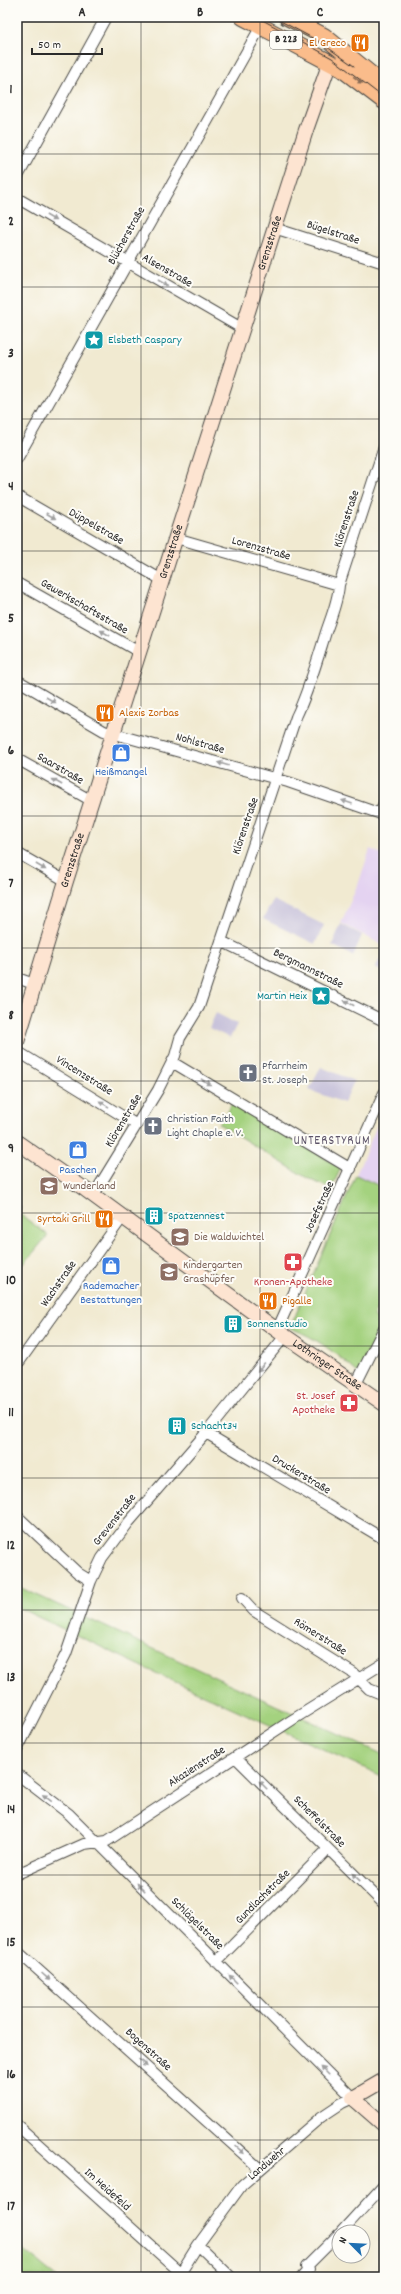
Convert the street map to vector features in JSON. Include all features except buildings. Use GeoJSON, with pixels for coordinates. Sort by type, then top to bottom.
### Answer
{"type":"FeatureCollection","features":[{"type":"Feature","properties":{"kind":"main road","name":"B 223"},"geometry":{"type":"LineString","coordinates":[[243,17],[257,32],[330,62],[354,77],[384,101]]}},
{"type":"Feature","properties":{"kind":"main road","name":"B 223"},"geometry":{"type":"LineString","coordinates":[[287,17],[324,36],[384,85]]}},
{"type":"Feature","properties":{"kind":"main road"},"geometry":{"type":"LineString","coordinates":[[330,62],[339,48]]}},
{"type":"Feature","properties":{"kind":"street"},"geometry":{"type":"LineString","coordinates":[[17,178],[106,17]]}},
{"type":"Feature","properties":{"kind":"street","name":"Blücherstraße"},"geometry":{"type":"LineString","coordinates":[[17,459],[257,32]]}},
{"type":"Feature","properties":{"kind":"street","name":"Grenzstraße"},"geometry":{"type":"LineString","coordinates":[[17,1042],[66,881],[274,228],[330,62]]}},
{"type":"Feature","properties":{"kind":"street","name":"Alsenstraße"},"geometry":{"type":"LineString","coordinates":[[17,198],[243,329]]}},
{"type":"Feature","properties":{"kind":"street","name":"Bügelstraße"},"geometry":{"type":"LineString","coordinates":[[274,228],[384,263]]}},
{"type":"Feature","properties":{"kind":"street","name":"Klörenstraße"},"geometry":{"type":"LineString","coordinates":[[93,1196],[137,1124],[172,1062],[180,1038],[199,1007],[337,597],[339,585],[384,447]]}},
{"type":"Feature","properties":{"kind":"street","name":"Düppelstraße"},"geometry":{"type":"LineString","coordinates":[[17,496],[162,580]]}},
{"type":"Feature","properties":{"kind":"street","name":"Lorenzstraße"},"geometry":{"type":"LineString","coordinates":[[176,538],[339,585]]}},
{"type":"Feature","properties":{"kind":"street","name":"Gewerkschaftsstraße"},"geometry":{"type":"LineString","coordinates":[[17,583],[139,652]]}},
{"type":"Feature","properties":{"kind":"street","name":"Nohlstraße"},"geometry":{"type":"LineString","coordinates":[[17,680],[104,731],[114,732],[276,779],[382,814]]}},
{"type":"Feature","properties":{"kind":"street","name":"Saarstraße"},"geometry":{"type":"LineString","coordinates":[[17,759],[92,801]]}},
{"type":"Feature","properties":{"kind":"street"},"geometry":{"type":"LineString","coordinates":[[382,814],[384,803]]}},
{"type":"Feature","properties":{"kind":"street"},"geometry":{"type":"LineString","coordinates":[[17,853],[66,881]]}},
{"type":"Feature","properties":{"kind":"street","name":"Bergmannstraße"},"geometry":{"type":"LineString","coordinates":[[221,941],[384,1021]]}},
{"type":"Feature","properties":{"kind":"street"},"geometry":{"type":"LineString","coordinates":[[17,978],[34,984]]}},
{"type":"Feature","properties":{"kind":"street","name":"Vincenzstraße"},"geometry":{"type":"LineString","coordinates":[[17,1051],[137,1124]]}},
{"type":"Feature","properties":{"kind":"street"},"geometry":{"type":"LineString","coordinates":[[172,1062],[351,1168]]}},
{"type":"Feature","properties":{"kind":"street","name":"Josefstraße"},"geometry":{"type":"LineString","coordinates":[[281,1333],[384,1093]]}},
{"type":"Feature","properties":{"kind":"street","name":"Lothringer Straße"},"geometry":{"type":"LineString","coordinates":[[17,1142],[281,1333],[384,1404]]}},
{"type":"Feature","properties":{"kind":"street","name":"Wachstraße"},"geometry":{"type":"LineString","coordinates":[[17,1365],[122,1218]]}},
{"type":"Feature","properties":{"kind":"street"},"geometry":{"type":"LineString","coordinates":[[356,1384],[384,1328]]}},
{"type":"Feature","properties":{"kind":"street","name":"Grevenstraße"},"geometry":{"type":"LineString","coordinates":[[17,1750],[66,1654],[96,1567],[118,1534],[206,1433],[281,1333]]}},
{"type":"Feature","properties":{"kind":"street","name":"Druckerstraße"},"geometry":{"type":"LineString","coordinates":[[206,1433],[384,1539]]}},
{"type":"Feature","properties":{"kind":"street"},"geometry":{"type":"LineString","coordinates":[[17,1516],[78,1573],[90,1581]]}},
{"type":"Feature","properties":{"kind":"street","name":"Römerstraße"},"geometry":{"type":"LineString","coordinates":[[242,1598],[254,1611],[353,1673],[369,1689],[384,1695]]}},
{"type":"Feature","properties":{"kind":"street","name":"Akazienstraße"},"geometry":{"type":"LineString","coordinates":[[17,1874],[84,1844],[107,1841],[298,1716],[384,1664]]}},
{"type":"Feature","properties":{"kind":"street","name":"Scheffelstraße"},"geometry":{"type":"LineString","coordinates":[[236,1758],[384,1904]]}},
{"type":"Feature","properties":{"kind":"street","name":"Schlägelstraße"},"geometry":{"type":"LineString","coordinates":[[17,1774],[69,1814],[353,2098]]}},
{"type":"Feature","properties":{"kind":"street","name":"Gundlachstraße"},"geometry":{"type":"LineString","coordinates":[[216,1962],[328,1849]]}},
{"type":"Feature","properties":{"kind":"street","name":"Bogenstraße"},"geometry":{"type":"LineString","coordinates":[[17,1951],[260,2169]]}},
{"type":"Feature","properties":{"kind":"street","name":"Landwehr"},"geometry":{"type":"LineString","coordinates":[[179,2275],[235,2192],[321,2118],[342,2103],[384,2080]]}},
{"type":"Feature","properties":{"kind":"street"},"geometry":{"type":"LineString","coordinates":[[353,2098],[384,2125]]}},
{"type":"Feature","properties":{"kind":"street","name":"Im Heidefeld"},"geometry":{"type":"LineString","coordinates":[[17,2125],[179,2275]]}},
{"type":"Feature","properties":{"kind":"street"},"geometry":{"type":"LineString","coordinates":[[348,2224],[384,2185]]}},
{"type":"Feature","properties":{"kind":"street"},"geometry":{"type":"LineString","coordinates":[[302,2277],[309,2270],[306,2267],[331,2242]]}},
{"type":"Feature","properties":{"kind":"street"},"geometry":{"type":"LineString","coordinates":[[198,2245],[231,2277]]}},
{"type":"Feature","properties":{"kind":"shaded area"},"geometry":{"type":"Polygon","coordinates":[[[370,849],[384,855],[384,946],[341,923],[359,882],[370,849]]]}},
{"type":"Feature","properties":{"kind":"shaded area"},"geometry":{"type":"Polygon","coordinates":[[[273,900],[324,925],[315,944],[263,919],[273,900]]]}},
{"type":"Feature","properties":{"kind":"shaded area"},"geometry":{"type":"Polygon","coordinates":[[[341,924],[362,935],[353,956],[332,945],[341,924]]]}},
{"type":"Feature","properties":{"kind":"shaded area"},"geometry":{"type":"Polygon","coordinates":[[[384,952],[384,972],[375,968],[384,952]]]}},
{"type":"Feature","properties":{"kind":"shaded area"},"geometry":{"type":"Polygon","coordinates":[[[216,1013],[237,1024],[230,1038],[209,1028],[216,1013]]]}},
{"type":"Feature","properties":{"kind":"shaded area"},"geometry":{"type":"Polygon","coordinates":[[[321,1067],[354,1081],[344,1103],[309,1090],[321,1067]]]}},
{"type":"Feature","properties":{"kind":"shaded area"},"geometry":{"type":"Polygon","coordinates":[[[384,1109],[384,1187],[356,1175],[384,1109]]]}},
{"type":"Feature","properties":{"kind":"green space"},"geometry":{"type":"Polygon","coordinates":[[[233,1102],[341,1168],[331,1189],[307,1178],[219,1124],[233,1102]]]}},
{"type":"Feature","properties":{"kind":"green space"},"geometry":{"type":"Polygon","coordinates":[[[356,1175],[384,1188],[384,1295],[373,1316],[383,1322],[358,1373],[318,1342],[290,1328],[356,1175]]]}},
{"type":"Feature","properties":{"kind":"green space"},"geometry":{"type":"Polygon","coordinates":[[[17,1203],[21,1207],[17,1212],[17,1203]]]}},
{"type":"Feature","properties":{"kind":"green space"},"geometry":{"type":"Polygon","coordinates":[[[17,1212],[48,1235],[17,1272],[17,1212]]]}},
{"type":"Feature","properties":{"kind":"green space"},"geometry":{"type":"Polygon","coordinates":[[[17,1586],[384,1755],[384,1777],[160,1675],[17,1607],[17,1586]]]}},
{"type":"Feature","properties":{"kind":"green space"},"geometry":{"type":"Polygon","coordinates":[[[17,2245],[57,2277],[17,2277],[17,2245]]]}},
{"type":"Feature","properties":{"kind":"tram line"},"geometry":{"type":"LineString","coordinates":[[257,17],[332,58],[384,98]]}},
{"type":"Feature","properties":{"kind":"tram line"},"geometry":{"type":"LineString","coordinates":[[273,17],[320,42],[354,66]]}},
{"type":"Feature","properties":{"kind":"place","name":"El Greco"},"geometry":{"type":"Point","coordinates":[360,43]}},
{"type":"Feature","properties":{"kind":"place","name":"Elsbeth Caspary"},"geometry":{"type":"Point","coordinates":[94,340]}},
{"type":"Feature","properties":{"kind":"place","name":"Alexis Zorbas"},"geometry":{"type":"Point","coordinates":[105,713]}},
{"type":"Feature","properties":{"kind":"place","name":"Heißmangel"},"geometry":{"type":"Point","coordinates":[121,753]}},
{"type":"Feature","properties":{"kind":"place","name":"Martin Heix"},"geometry":{"type":"Point","coordinates":[321,996]}},
{"type":"Feature","properties":{"kind":"place","name":"Pfarrheim St. Joseph"},"geometry":{"type":"Point","coordinates":[248,1073]}},
{"type":"Feature","properties":{"kind":"place","name":"Christian Faith Light Chaple e. V."},"geometry":{"type":"Point","coordinates":[153,1126]}},
{"type":"Feature","properties":{"kind":"place","name":"Paschen"},"geometry":{"type":"Point","coordinates":[78,1150]}},
{"type":"Feature","properties":{"kind":"place","name":"Wunderland"},"geometry":{"type":"Point","coordinates":[49,1186]}},
{"type":"Feature","properties":{"kind":"place","name":"Spatzennest"},"geometry":{"type":"Point","coordinates":[154,1216]}},
{"type":"Feature","properties":{"kind":"place","name":"Syrtaki Grill"},"geometry":{"type":"Point","coordinates":[104,1219]}},
{"type":"Feature","properties":{"kind":"place","name":"Die Waldwichtel"},"geometry":{"type":"Point","coordinates":[180,1237]}},
{"type":"Feature","properties":{"kind":"place","name":"Kronen-Apotheke"},"geometry":{"type":"Point","coordinates":[293,1262]}},
{"type":"Feature","properties":{"kind":"place","name":"Rademacher Bestattungen"},"geometry":{"type":"Point","coordinates":[111,1266]}},
{"type":"Feature","properties":{"kind":"place","name":"Kindergarten Grashüpfer"},"geometry":{"type":"Point","coordinates":[169,1272]}},
{"type":"Feature","properties":{"kind":"place","name":"Pigalle"},"geometry":{"type":"Point","coordinates":[268,1301]}},
{"type":"Feature","properties":{"kind":"place","name":"Sonnenstudio"},"geometry":{"type":"Point","coordinates":[233,1324]}},
{"type":"Feature","properties":{"kind":"place","name":"St. Josef Apotheke"},"geometry":{"type":"Point","coordinates":[349,1403]}},
{"type":"Feature","properties":{"kind":"place","name":"Schacht34"},"geometry":{"type":"Point","coordinates":[177,1426]}},
{"type":"Feature","properties":{"kind":"district","name":"UNTERSTYRUM"},"geometry":{"type":"Point","coordinates":[332,1141]}}]}
